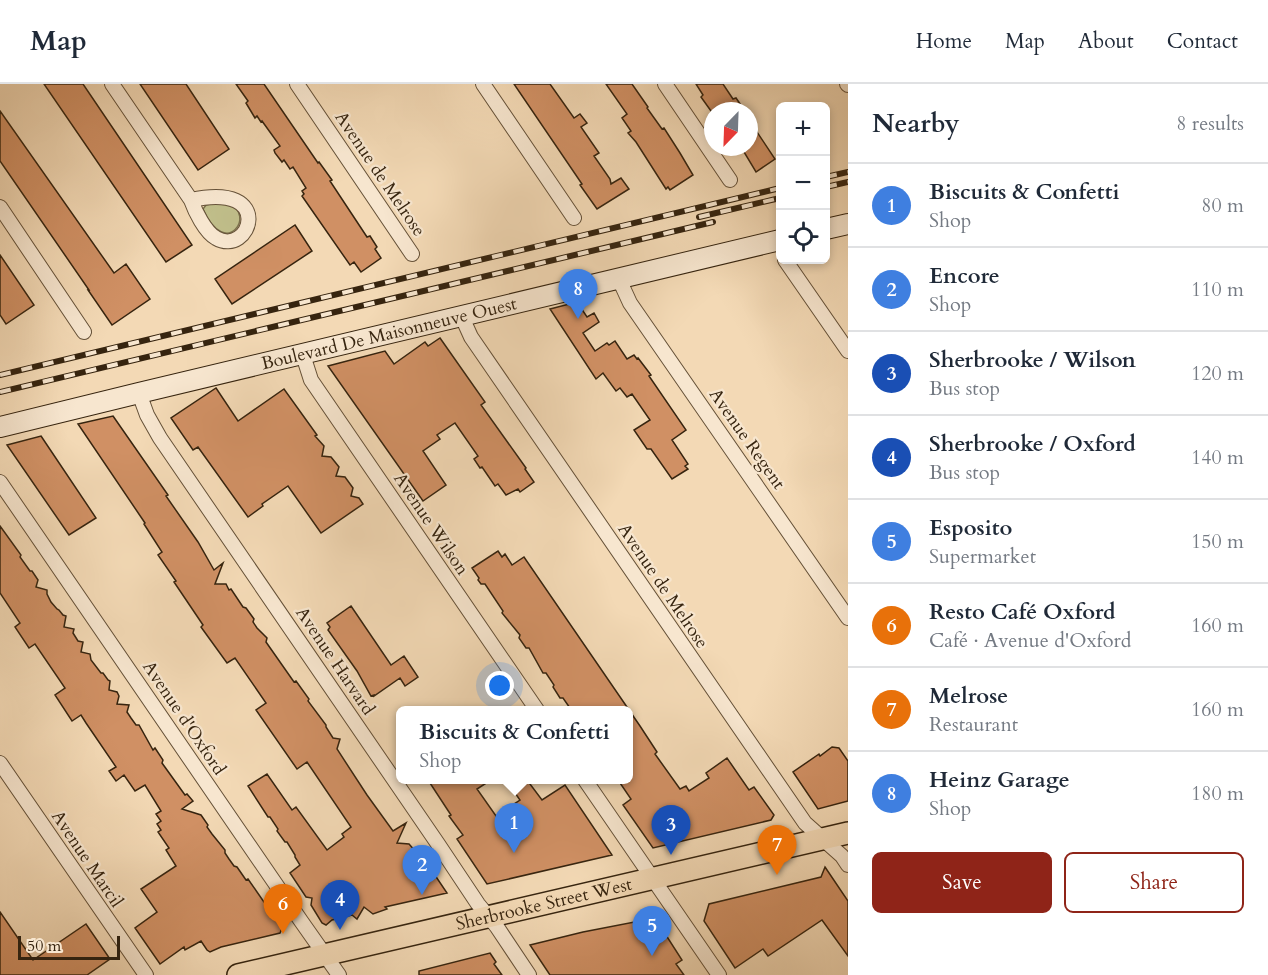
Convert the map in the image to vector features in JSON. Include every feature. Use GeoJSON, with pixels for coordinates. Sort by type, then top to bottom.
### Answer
{"type":"FeatureCollection","features":[{"type":"Feature","properties":{"kind":"main road","name":"Sherbrooke Street West"},"geometry":{"type":"LineString","coordinates":[[238,975],[848,833]]}},
{"type":"Feature","properties":{"kind":"street"},"geometry":{"type":"LineString","coordinates":[[112,84],[190,200]]}},
{"type":"Feature","properties":{"kind":"street","name":"Avenue de Melrose"},"geometry":{"type":"LineString","coordinates":[[297,84],[412,254]]}},
{"type":"Feature","properties":{"kind":"street"},"geometry":{"type":"LineString","coordinates":[[483,84],[574,218]]}},
{"type":"Feature","properties":{"kind":"street"},"geometry":{"type":"LineString","coordinates":[[665,84],[730,180]]}},
{"type":"Feature","properties":{"kind":"street"},"geometry":{"type":"LineString","coordinates":[[0,207],[84,332]]}},
{"type":"Feature","properties":{"kind":"street"},"geometry":{"type":"LineString","coordinates":[[830,229],[848,224]]}},
{"type":"Feature","properties":{"kind":"street","name":"Boulevard De Maisonneuve Ouest"},"geometry":{"type":"LineString","coordinates":[[0,427],[619,279],[776,245]]}},
{"type":"Feature","properties":{"kind":"street"},"geometry":{"type":"LineString","coordinates":[[788,264],[848,351]]}},
{"type":"Feature","properties":{"kind":"street","name":"Avenue Regent"},"geometry":{"type":"LineString","coordinates":[[619,279],[630,303],[848,618]]}},
{"type":"Feature","properties":{"kind":"street","name":"Avenue de Melrose"},"geometry":{"type":"LineString","coordinates":[[462,317],[466,330],[477,347],[804,823],[842,855],[848,865]]}},
{"type":"Feature","properties":{"kind":"street","name":"Avenue Wilson"},"geometry":{"type":"LineString","coordinates":[[303,355],[311,380],[534,706]]}},
{"type":"Feature","properties":{"kind":"street","name":"Avenue Harvard"},"geometry":{"type":"LineString","coordinates":[[140,393],[150,422],[160,438],[396,783]]}},
{"type":"Feature","properties":{"kind":"street","name":"Avenue d'Oxford"},"geometry":{"type":"LineString","coordinates":[[0,482],[339,975]]}},
{"type":"Feature","properties":{"kind":"street","name":"Avenue Marcil"},"geometry":{"type":"LineString","coordinates":[[0,763],[146,975]]}},
{"type":"Feature","properties":{"kind":"street","name":"Avenue Harvard"},"geometry":{"type":"LineString","coordinates":[[397,784],[529,975]]}},
{"type":"Feature","properties":{"kind":"street"},"geometry":{"type":"LineString","coordinates":[[588,784],[719,975]]}},
{"type":"Feature","properties":{"kind":"shaded area"},"geometry":{"type":"Polygon","coordinates":[[[210,204],[227,204],[237,209],[240,216],[235,230],[229,233],[221,232],[212,224],[203,209],[210,204]]]}},
{"type":"Feature","properties":{"kind":"building"},"geometry":{"type":"Polygon","coordinates":[[[44,84],[83,84],[192,245],[166,262],[44,84]]]}},
{"type":"Feature","properties":{"kind":"building"},"geometry":{"type":"Polygon","coordinates":[[[140,84],[186,84],[229,149],[198,170],[140,84]]]}},
{"type":"Feature","properties":{"kind":"building"},"geometry":{"type":"Polygon","coordinates":[[[236,84],[264,84],[332,180],[330,181],[367,237],[370,236],[381,258],[361,272],[354,262],[350,265],[302,196],[304,194],[302,191],[306,188],[293,167],[290,169],[275,153],[274,150],[280,146],[262,121],[257,116],[255,118],[246,103],[248,101],[236,84]]]}},
{"type":"Feature","properties":{"kind":"building"},"geometry":{"type":"Polygon","coordinates":[[[514,84],[550,84],[574,118],[580,114],[587,123],[581,127],[599,153],[594,156],[611,184],[621,178],[629,189],[597,209],[514,84]]]}},
{"type":"Feature","properties":{"kind":"building"},"geometry":{"type":"Polygon","coordinates":[[[606,84],[632,84],[662,129],[664,128],[693,175],[670,190],[668,187],[666,189],[628,133],[631,131],[622,118],[627,114],[606,84]]]}},
{"type":"Feature","properties":{"kind":"building"},"geometry":{"type":"Polygon","coordinates":[[[696,84],[723,84],[733,99],[736,98],[739,102],[705,102],[701,97],[703,95],[696,84]]]}},
{"type":"Feature","properties":{"kind":"building"},"geometry":{"type":"Polygon","coordinates":[[[0,111],[114,273],[126,264],[150,299],[112,325],[0,161],[0,111]]]}},
{"type":"Feature","properties":{"kind":"building"},"geometry":{"type":"Polygon","coordinates":[[[758,134],[775,159],[756,172],[746,156],[758,156],[758,134]]]}},
{"type":"Feature","properties":{"kind":"building"},"geometry":{"type":"Polygon","coordinates":[[[295,225],[312,251],[232,304],[215,279],[295,225]]]}},
{"type":"Feature","properties":{"kind":"building"},"geometry":{"type":"Polygon","coordinates":[[[0,255],[34,305],[6,324],[0,315],[0,255]]]}},
{"type":"Feature","properties":{"kind":"building"},"geometry":{"type":"Polygon","coordinates":[[[577,302],[587,317],[594,313],[599,322],[583,333],[595,351],[615,341],[627,359],[634,355],[638,358],[686,430],[672,440],[688,464],[685,466],[688,469],[672,479],[634,430],[650,420],[632,394],[627,397],[620,388],[616,391],[603,373],[596,379],[550,309],[577,302]]]}},
{"type":"Feature","properties":{"kind":"building"},"geometry":{"type":"Polygon","coordinates":[[[440,338],[485,402],[481,405],[534,482],[520,492],[518,489],[506,495],[498,484],[495,486],[474,459],[478,456],[455,423],[437,435],[440,439],[423,451],[446,485],[423,501],[328,366],[385,351],[394,364],[425,342],[428,346],[440,338]]]}},
{"type":"Feature","properties":{"kind":"building"},"geometry":{"type":"Polygon","coordinates":[[[216,388],[238,421],[284,389],[324,446],[322,456],[331,457],[339,467],[336,476],[345,477],[353,488],[351,496],[359,498],[363,504],[321,533],[288,486],[248,517],[198,447],[193,450],[171,418],[216,388]]]}},
{"type":"Feature","properties":{"kind":"building"},"geometry":{"type":"Polygon","coordinates":[[[113,416],[168,495],[166,496],[198,542],[214,570],[223,563],[215,584],[226,584],[246,608],[257,628],[267,638],[266,642],[309,699],[308,701],[333,738],[340,739],[337,749],[393,831],[406,823],[397,843],[409,844],[416,852],[418,850],[447,893],[385,907],[387,909],[373,914],[364,907],[357,919],[352,915],[332,920],[326,925],[322,923],[311,905],[312,898],[306,897],[290,873],[300,865],[295,855],[248,786],[267,774],[292,810],[296,807],[327,850],[344,837],[342,834],[351,827],[307,762],[297,769],[256,710],[266,703],[235,658],[227,663],[201,627],[203,625],[158,555],[162,552],[145,523],[78,424],[113,416]]]}},
{"type":"Feature","properties":{"kind":"building"},"geometry":{"type":"Polygon","coordinates":[[[41,436],[96,518],[69,535],[7,445],[41,436]]]}},
{"type":"Feature","properties":{"kind":"building"},"geometry":{"type":"Polygon","coordinates":[[[0,526],[38,580],[36,587],[47,590],[51,602],[66,616],[64,627],[74,629],[73,633],[78,641],[83,642],[81,652],[90,654],[91,660],[110,681],[109,690],[117,692],[119,696],[117,704],[129,705],[127,712],[131,718],[136,725],[139,725],[153,750],[155,748],[163,760],[162,763],[185,795],[187,794],[193,801],[182,809],[201,815],[234,866],[246,880],[248,879],[282,928],[280,933],[221,947],[210,952],[201,941],[185,950],[184,947],[160,964],[135,928],[157,912],[141,889],[176,866],[166,850],[169,848],[158,832],[161,830],[157,824],[161,821],[156,814],[161,811],[145,785],[135,791],[124,775],[116,781],[109,771],[116,767],[81,715],[72,721],[55,695],[65,688],[35,644],[29,648],[15,627],[20,623],[0,593],[0,526]]]}},
{"type":"Feature","properties":{"kind":"building"},"geometry":{"type":"Polygon","coordinates":[[[498,551],[502,557],[505,554],[512,565],[524,557],[626,706],[569,706],[563,698],[560,698],[546,673],[543,673],[529,648],[526,648],[519,638],[520,635],[502,613],[503,611],[485,584],[481,584],[478,580],[472,568],[498,551]]]}},
{"type":"Feature","properties":{"kind":"building"},"geometry":{"type":"Polygon","coordinates":[[[351,606],[391,665],[404,656],[418,677],[405,686],[400,678],[371,696],[357,671],[328,630],[330,627],[327,623],[351,606]]]}},
{"type":"Feature","properties":{"kind":"building"},"geometry":{"type":"Polygon","coordinates":[[[633,716],[657,752],[655,754],[680,789],[686,786],[689,791],[709,778],[706,773],[727,758],[749,790],[754,787],[774,815],[771,820],[653,848],[623,805],[631,799],[621,784],[633,784],[633,716]]]}},
{"type":"Feature","properties":{"kind":"building"},"geometry":{"type":"Polygon","coordinates":[[[832,747],[839,748],[848,761],[848,801],[818,809],[793,772],[832,747]]]}},
{"type":"Feature","properties":{"kind":"building"},"geometry":{"type":"Polygon","coordinates":[[[431,784],[485,784],[477,789],[496,816],[520,800],[509,784],[530,784],[542,800],[565,785],[612,855],[487,884],[457,839],[463,835],[449,816],[451,815],[431,784]]]}},
{"type":"Feature","properties":{"kind":"building"},"geometry":{"type":"Polygon","coordinates":[[[825,867],[848,901],[848,956],[822,920],[768,956],[763,949],[735,968],[704,921],[709,904],[821,877],[825,867]]]}},
{"type":"Feature","properties":{"kind":"building"},"geometry":{"type":"Polygon","coordinates":[[[0,912],[33,960],[86,924],[110,959],[87,975],[0,975],[0,912]]]}},
{"type":"Feature","properties":{"kind":"building"},"geometry":{"type":"Polygon","coordinates":[[[655,918],[682,960],[676,964],[684,975],[550,975],[530,945],[583,932],[655,918]]]}},
{"type":"Feature","properties":{"kind":"building"},"geometry":{"type":"Polygon","coordinates":[[[490,953],[502,975],[419,975],[419,971],[490,953]]]}},
{"type":"Feature","properties":{"kind":"railway"},"geometry":{"type":"LineString","coordinates":[[830,176],[848,172]]}},
{"type":"Feature","properties":{"kind":"railway"},"geometry":{"type":"LineString","coordinates":[[830,186],[848,182]]}},
{"type":"Feature","properties":{"kind":"railway"},"geometry":{"type":"LineString","coordinates":[[0,375],[776,189]]}},
{"type":"Feature","properties":{"kind":"railway"},"geometry":{"type":"LineString","coordinates":[[699,217],[776,199]]}},
{"type":"Feature","properties":{"kind":"railway"},"geometry":{"type":"LineString","coordinates":[[0,392],[713,222]]}},
{"type":"Feature","properties":{"kind":"place","name":"Heinz Garage"},"geometry":{"type":"Point","coordinates":[578,319]}},
{"type":"Feature","properties":{"kind":"place","name":"Biscuits & Confetti"},"geometry":{"type":"Point","coordinates":[514,853]}},
{"type":"Feature","properties":{"kind":"place","name":"Sherbrooke / Wilson"},"geometry":{"type":"Point","coordinates":[671,855]}},
{"type":"Feature","properties":{"kind":"place","name":"Melrose"},"geometry":{"type":"Point","coordinates":[777,875]}},
{"type":"Feature","properties":{"kind":"place","name":"Encore"},"geometry":{"type":"Point","coordinates":[422,895]}},
{"type":"Feature","properties":{"kind":"place","name":"Sherbrooke / Oxford"},"geometry":{"type":"Point","coordinates":[340,930]}},
{"type":"Feature","properties":{"kind":"place","name":"Resto Café Oxford"},"geometry":{"type":"Point","coordinates":[283,934]}},
{"type":"Feature","properties":{"kind":"place","name":"Esposito"},"geometry":{"type":"Point","coordinates":[652,956]}}]}
